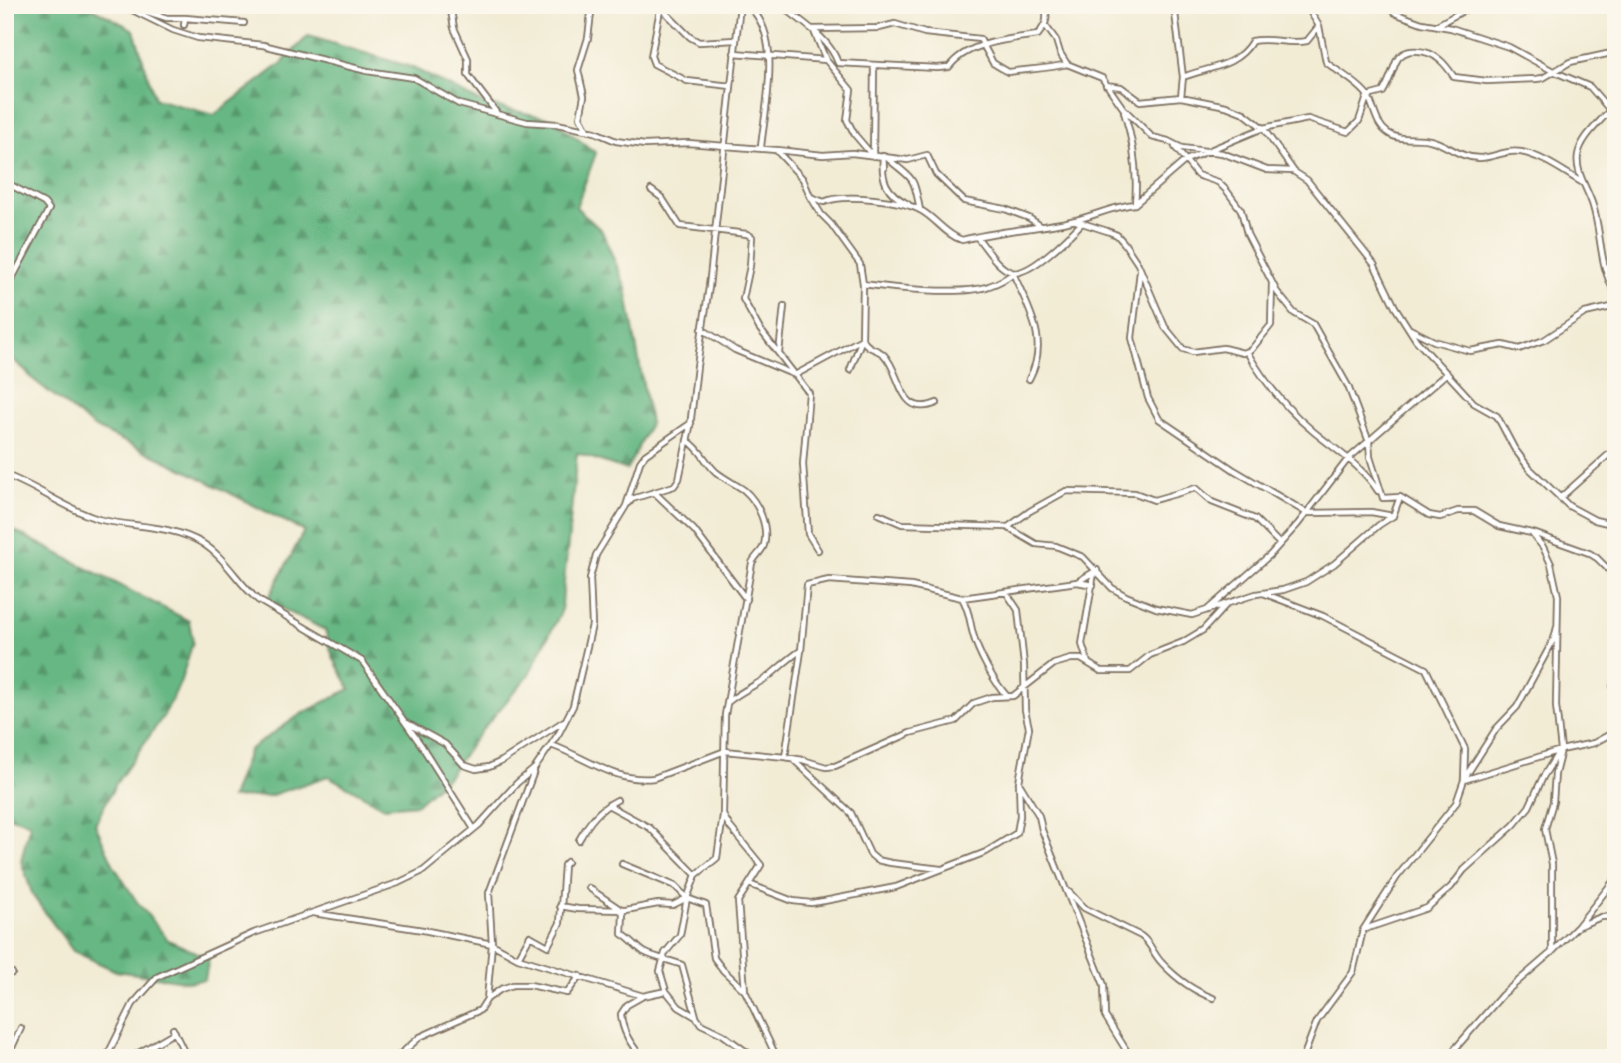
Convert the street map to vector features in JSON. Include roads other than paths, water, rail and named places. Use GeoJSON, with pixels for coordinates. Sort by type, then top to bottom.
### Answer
{"type":"FeatureCollection","features":[{"type":"Feature","properties":{"kind":"street"},"geometry":{"type":"LineString","coordinates":[[124,5],[170,19],[244,23]]}},
{"type":"Feature","properties":{"kind":"street"},"geometry":{"type":"LineString","coordinates":[[124,5],[173,30],[198,38],[263,45],[367,71],[405,76],[424,82],[459,104],[527,122],[543,121],[587,131],[627,143],[688,143],[823,155],[852,153],[908,160],[927,155],[936,173],[964,201],[1005,209],[1029,218],[1041,226]]}},
{"type":"Feature","properties":{"kind":"street"},"geometry":{"type":"LineString","coordinates":[[450,5],[454,28],[468,59],[468,75],[497,113]]}},
{"type":"Feature","properties":{"kind":"street"},"geometry":{"type":"LineString","coordinates":[[587,131],[580,117],[584,96],[578,70],[588,38],[592,5]]}},
{"type":"Feature","properties":{"kind":"street"},"geometry":{"type":"LineString","coordinates":[[487,999],[492,944],[489,893],[535,768],[573,706],[593,625],[590,578],[596,555],[632,499],[674,486],[678,478],[691,423],[740,5]]}},
{"type":"Feature","properties":{"kind":"street"},"geometry":{"type":"LineString","coordinates":[[747,5],[763,23],[768,41],[761,148]]}},
{"type":"Feature","properties":{"kind":"street"},"geometry":{"type":"LineString","coordinates":[[781,5],[813,29],[834,53],[838,64],[949,67],[984,44],[1038,35],[1048,15],[1044,5]]}},
{"type":"Feature","properties":{"kind":"street"},"geometry":{"type":"LineString","coordinates":[[1174,5],[1183,77],[1181,97]]}},
{"type":"Feature","properties":{"kind":"street"},"geometry":{"type":"LineString","coordinates":[[1306,5],[1318,26],[1326,62],[1368,96],[1375,117],[1386,132],[1396,138],[1429,139],[1453,152],[1475,158],[1495,157],[1506,151],[1520,152],[1541,159],[1583,183]]}},
{"type":"Feature","properties":{"kind":"street"},"geometry":{"type":"LineString","coordinates":[[1384,5],[1398,14],[1422,23],[1509,47],[1590,87],[1616,117]]}},
{"type":"Feature","properties":{"kind":"street"},"geometry":{"type":"LineString","coordinates":[[1437,25],[1474,5]]}},
{"type":"Feature","properties":{"kind":"street"},"geometry":{"type":"LineString","coordinates":[[660,6],[690,37],[699,42],[736,40]]}},
{"type":"Feature","properties":{"kind":"street"},"geometry":{"type":"LineString","coordinates":[[660,6],[651,56],[654,64],[687,81],[731,86]]}},
{"type":"Feature","properties":{"kind":"street"},"geometry":{"type":"LineString","coordinates":[[813,29],[879,28],[894,24],[925,33],[980,39],[993,63],[1008,72],[1067,64]]}},
{"type":"Feature","properties":{"kind":"street"},"geometry":{"type":"LineString","coordinates":[[1045,25],[1056,40],[1067,64],[1102,78],[1123,108],[1145,132],[1152,137],[1168,141],[1197,175],[1218,182],[1241,210],[1247,234],[1272,282],[1289,309],[1313,324],[1348,386],[1369,442],[1370,457],[1383,498]]}},
{"type":"Feature","properties":{"kind":"street"},"geometry":{"type":"LineString","coordinates":[[1183,77],[1230,63],[1245,52],[1252,41],[1264,39],[1293,44],[1307,41],[1318,26]]}},
{"type":"Feature","properties":{"kind":"street"},"geometry":{"type":"LineString","coordinates":[[813,29],[826,60],[851,90],[847,120],[855,135],[873,156]]}},
{"type":"Feature","properties":{"kind":"street"},"geometry":{"type":"LineString","coordinates":[[1368,96],[1383,92],[1391,79],[1397,59],[1409,51],[1424,51],[1440,59],[1454,77],[1466,79],[1536,79],[1570,62],[1616,51]]}},
{"type":"Feature","properties":{"kind":"street"},"geometry":{"type":"LineString","coordinates":[[734,53],[826,60]]}},
{"type":"Feature","properties":{"kind":"street"},"geometry":{"type":"LineString","coordinates":[[873,156],[874,66]]}},
{"type":"Feature","properties":{"kind":"street"},"geometry":{"type":"LineString","coordinates":[[1106,85],[1121,87],[1140,101],[1181,97],[1226,106],[1244,113],[1263,128],[1293,171],[1307,180],[1374,264],[1409,328],[1434,362],[1474,402],[1497,416],[1520,457],[1560,498],[1595,520],[1616,525]]}},
{"type":"Feature","properties":{"kind":"street"},"geometry":{"type":"LineString","coordinates":[[884,157],[882,174],[887,188],[959,240],[1074,220],[1110,211],[1120,205],[1135,204],[1186,160],[1263,128],[1308,119],[1348,132],[1359,121],[1368,96]]}},
{"type":"Feature","properties":{"kind":"street"},"geometry":{"type":"LineString","coordinates":[[1123,108],[1133,142],[1135,204]]}},
{"type":"Feature","properties":{"kind":"street"},"geometry":{"type":"LineString","coordinates":[[1609,111],[1580,148],[1578,166],[1594,206],[1602,261],[1616,294]]}},
{"type":"Feature","properties":{"kind":"street"},"geometry":{"type":"LineString","coordinates":[[1172,145],[1222,153],[1267,170],[1293,171]]}},
{"type":"Feature","properties":{"kind":"street"},"geometry":{"type":"LineString","coordinates":[[776,150],[803,178],[810,197],[860,264],[863,284],[862,339],[850,370]]}},
{"type":"Feature","properties":{"kind":"street"},"geometry":{"type":"LineString","coordinates":[[884,157],[884,168]]}},
{"type":"Feature","properties":{"kind":"street"},"geometry":{"type":"LineString","coordinates":[[884,157],[911,176],[920,210]]}},
{"type":"Feature","properties":{"kind":"street"},"geometry":{"type":"LineString","coordinates":[[5,182],[44,203],[49,209],[5,292]]}},
{"type":"Feature","properties":{"kind":"street"},"geometry":{"type":"LineString","coordinates":[[651,190],[662,198],[680,226],[747,234],[752,237],[750,266],[743,299],[759,328],[809,393],[803,464],[808,534],[817,551]]}},
{"type":"Feature","properties":{"kind":"street"},"geometry":{"type":"LineString","coordinates":[[810,197],[824,202],[834,197],[854,197],[912,206]]}},
{"type":"Feature","properties":{"kind":"street"},"geometry":{"type":"LineString","coordinates":[[1074,220],[1117,235],[1124,243],[1165,327],[1183,349],[1193,352],[1223,348],[1243,353],[1251,350],[1271,325],[1272,282]]}},
{"type":"Feature","properties":{"kind":"street"},"geometry":{"type":"LineString","coordinates":[[863,284],[945,290],[988,287],[1050,255],[1082,223]]}},
{"type":"Feature","properties":{"kind":"street"},"geometry":{"type":"LineString","coordinates":[[976,237],[996,261],[1013,273],[1037,330],[1037,365],[1029,379]]}},
{"type":"Feature","properties":{"kind":"street"},"geometry":{"type":"LineString","coordinates":[[1140,271],[1132,338],[1148,398],[1159,419],[1234,470],[1307,513],[1371,512],[1394,516]]}},
{"type":"Feature","properties":{"kind":"street"},"geometry":{"type":"LineString","coordinates":[[779,354],[785,306]]}},
{"type":"Feature","properties":{"kind":"street"},"geometry":{"type":"LineString","coordinates":[[1409,328],[1434,341],[1470,351],[1503,345],[1519,349],[1544,340],[1585,313],[1616,306]]}},
{"type":"Feature","properties":{"kind":"street"},"geometry":{"type":"LineString","coordinates":[[702,329],[735,350],[795,375]]}},
{"type":"Feature","properties":{"kind":"street"},"geometry":{"type":"LineString","coordinates":[[795,375],[862,339]]}},
{"type":"Feature","properties":{"kind":"street"},"geometry":{"type":"LineString","coordinates":[[862,339],[868,347],[884,355],[909,401],[918,407],[937,403]]}},
{"type":"Feature","properties":{"kind":"street"},"geometry":{"type":"LineString","coordinates":[[1247,352],[1284,404],[1370,478],[1383,498]]}},
{"type":"Feature","properties":{"kind":"street"},"geometry":{"type":"LineString","coordinates":[[1205,611],[1280,544],[1348,459],[1447,373]]}},
{"type":"Feature","properties":{"kind":"street"},"geometry":{"type":"LineString","coordinates":[[626,506],[640,462],[645,455],[691,423]]}},
{"type":"Feature","properties":{"kind":"street"},"geometry":{"type":"LineString","coordinates":[[687,440],[698,448],[706,462],[724,479],[748,494],[762,516],[764,544],[752,563],[724,728],[723,815],[717,858],[696,874],[687,898],[680,934],[664,958],[660,971],[666,990],[679,1007],[696,1017]]}},
{"type":"Feature","properties":{"kind":"street"},"geometry":{"type":"LineString","coordinates":[[1560,498],[1616,448]]}},
{"type":"Feature","properties":{"kind":"street"},"geometry":{"type":"LineString","coordinates":[[5,475],[98,519],[160,527],[203,544],[214,551],[247,591],[258,600],[362,661],[421,745],[474,829]]}},
{"type":"Feature","properties":{"kind":"street"},"geometry":{"type":"LineString","coordinates":[[1007,527],[1030,510],[1066,491],[1135,492],[1154,500],[1196,488],[1212,502],[1255,519],[1280,544]]}},
{"type":"Feature","properties":{"kind":"street"},"geometry":{"type":"LineString","coordinates":[[654,492],[694,530],[746,599]]}},
{"type":"Feature","properties":{"kind":"street"},"geometry":{"type":"LineString","coordinates":[[1383,498],[1399,497],[1429,515],[1440,517],[1458,511],[1474,511],[1499,526],[1589,553],[1616,577]]}},
{"type":"Feature","properties":{"kind":"street"},"geometry":{"type":"LineString","coordinates":[[879,514],[902,524],[1007,527],[1036,544],[1056,547],[1083,557],[1112,588],[1156,608],[1192,615],[1306,582],[1335,564],[1379,525],[1394,516],[1399,497]]}},
{"type":"Feature","properties":{"kind":"street"},"geometry":{"type":"LineString","coordinates":[[1529,533],[1538,538],[1550,564],[1558,596],[1556,706],[1561,750],[1555,774],[1553,802],[1545,829],[1552,864],[1552,952]]}},
{"type":"Feature","properties":{"kind":"street"},"geometry":{"type":"LineString","coordinates":[[1077,582],[1096,571]]}},
{"type":"Feature","properties":{"kind":"street"},"geometry":{"type":"LineString","coordinates":[[1088,663],[1082,644],[1096,571]]}},
{"type":"Feature","properties":{"kind":"street"},"geometry":{"type":"LineString","coordinates":[[785,757],[801,651],[807,585],[829,580],[911,586],[962,598],[1077,582],[1093,585]]}},
{"type":"Feature","properties":{"kind":"street"},"geometry":{"type":"LineString","coordinates":[[749,884],[793,901],[811,903],[896,887],[986,852],[1017,833],[1020,816],[1019,782],[1029,733],[1018,610],[1006,592]]}},
{"type":"Feature","properties":{"kind":"street"},"geometry":{"type":"LineString","coordinates":[[1263,593],[1323,616],[1426,668],[1465,749],[1464,780]]}},
{"type":"Feature","properties":{"kind":"street"},"geometry":{"type":"LineString","coordinates":[[962,598],[970,612],[978,649],[998,687],[1007,696]]}},
{"type":"Feature","properties":{"kind":"street"},"geometry":{"type":"LineString","coordinates":[[551,745],[612,773],[643,779],[654,778],[725,751],[792,758],[826,767],[835,766],[910,733],[956,722],[974,703],[992,697],[1013,696],[1054,664],[1081,659],[1101,671],[1130,671],[1150,655],[1183,642],[1203,630],[1226,605]]}},
{"type":"Feature","properties":{"kind":"street"},"geometry":{"type":"LineString","coordinates":[[1303,1058],[1317,1021],[1353,972],[1363,929],[1397,877],[1456,803],[1464,780],[1496,729],[1517,707],[1554,639],[1559,619]]}},
{"type":"Feature","properties":{"kind":"street"},"geometry":{"type":"LineString","coordinates":[[728,703],[741,691],[770,676],[786,659],[801,651]]}},
{"type":"Feature","properties":{"kind":"street"},"geometry":{"type":"LineString","coordinates":[[1616,677],[1616,698]]}},
{"type":"Feature","properties":{"kind":"street"},"geometry":{"type":"LineString","coordinates":[[402,720],[445,744],[464,765],[475,769],[502,761],[564,721]]}},
{"type":"Feature","properties":{"kind":"street"},"geometry":{"type":"LineString","coordinates":[[1464,780],[1561,750],[1594,743],[1616,731]]}},
{"type":"Feature","properties":{"kind":"street"},"geometry":{"type":"LineString","coordinates":[[1363,929],[1427,908],[1451,887],[1464,870],[1514,825],[1529,807],[1543,777],[1561,750]]}},
{"type":"Feature","properties":{"kind":"street"},"geometry":{"type":"LineString","coordinates":[[792,758],[851,813],[870,854],[877,860],[942,869]]}},
{"type":"Feature","properties":{"kind":"street"},"geometry":{"type":"LineString","coordinates":[[108,1057],[133,1004],[157,977],[254,933],[423,872],[474,829],[517,783],[535,768]]}},
{"type":"Feature","properties":{"kind":"street"},"geometry":{"type":"LineString","coordinates":[[1019,782],[1039,816],[1065,890],[1104,985],[1105,1016],[1131,1058]]}},
{"type":"Feature","properties":{"kind":"street"},"geometry":{"type":"LineString","coordinates":[[579,841],[592,819],[608,804],[617,800]]}},
{"type":"Feature","properties":{"kind":"street"},"geometry":{"type":"LineString","coordinates":[[608,804],[650,828],[696,874]]}},
{"type":"Feature","properties":{"kind":"street"},"geometry":{"type":"LineString","coordinates":[[723,815],[761,864],[738,901],[745,991]]}},
{"type":"Feature","properties":{"kind":"street"},"geometry":{"type":"LineString","coordinates":[[518,958],[530,936],[548,946],[560,923],[564,865],[567,862]]}},
{"type":"Feature","properties":{"kind":"street"},"geometry":{"type":"LineString","coordinates":[[622,864],[675,886],[687,898],[706,905],[714,958],[745,991],[777,1058]]}},
{"type":"Feature","properties":{"kind":"street"},"geometry":{"type":"LineString","coordinates":[[1447,1058],[1502,995],[1578,926],[1616,878]]}},
{"type":"Feature","properties":{"kind":"street"},"geometry":{"type":"LineString","coordinates":[[589,888],[620,909],[623,914],[622,934],[647,954],[682,965],[696,1017],[701,1024],[722,1034],[755,1058]]}},
{"type":"Feature","properties":{"kind":"street"},"geometry":{"type":"LineString","coordinates":[[1065,890],[1084,908],[1142,936],[1162,963],[1186,984],[1213,998]]}},
{"type":"Feature","properties":{"kind":"street"},"geometry":{"type":"LineString","coordinates":[[561,906],[578,909],[620,909],[658,904],[673,905],[687,898]]}},
{"type":"Feature","properties":{"kind":"street"},"geometry":{"type":"LineString","coordinates":[[312,913],[492,944],[518,958],[643,996]]}},
{"type":"Feature","properties":{"kind":"street"},"geometry":{"type":"LineString","coordinates":[[1578,926],[1616,916]]}},
{"type":"Feature","properties":{"kind":"street"},"geometry":{"type":"LineString","coordinates":[[5,976],[12,973]]}},
{"type":"Feature","properties":{"kind":"street"},"geometry":{"type":"LineString","coordinates":[[396,1058],[420,1037],[480,1010],[487,999],[501,989],[513,985],[530,985],[567,993],[580,976]]}},
{"type":"Feature","properties":{"kind":"street"},"geometry":{"type":"LineString","coordinates":[[642,1058],[626,1035],[621,1014],[627,1005],[643,996],[666,990]]}},
{"type":"Feature","properties":{"kind":"street"},"geometry":{"type":"LineString","coordinates":[[7,1058],[21,1028]]}},
{"type":"Feature","properties":{"kind":"street"},"geometry":{"type":"LineString","coordinates":[[130,1058],[174,1031],[187,1058]]}}]}
